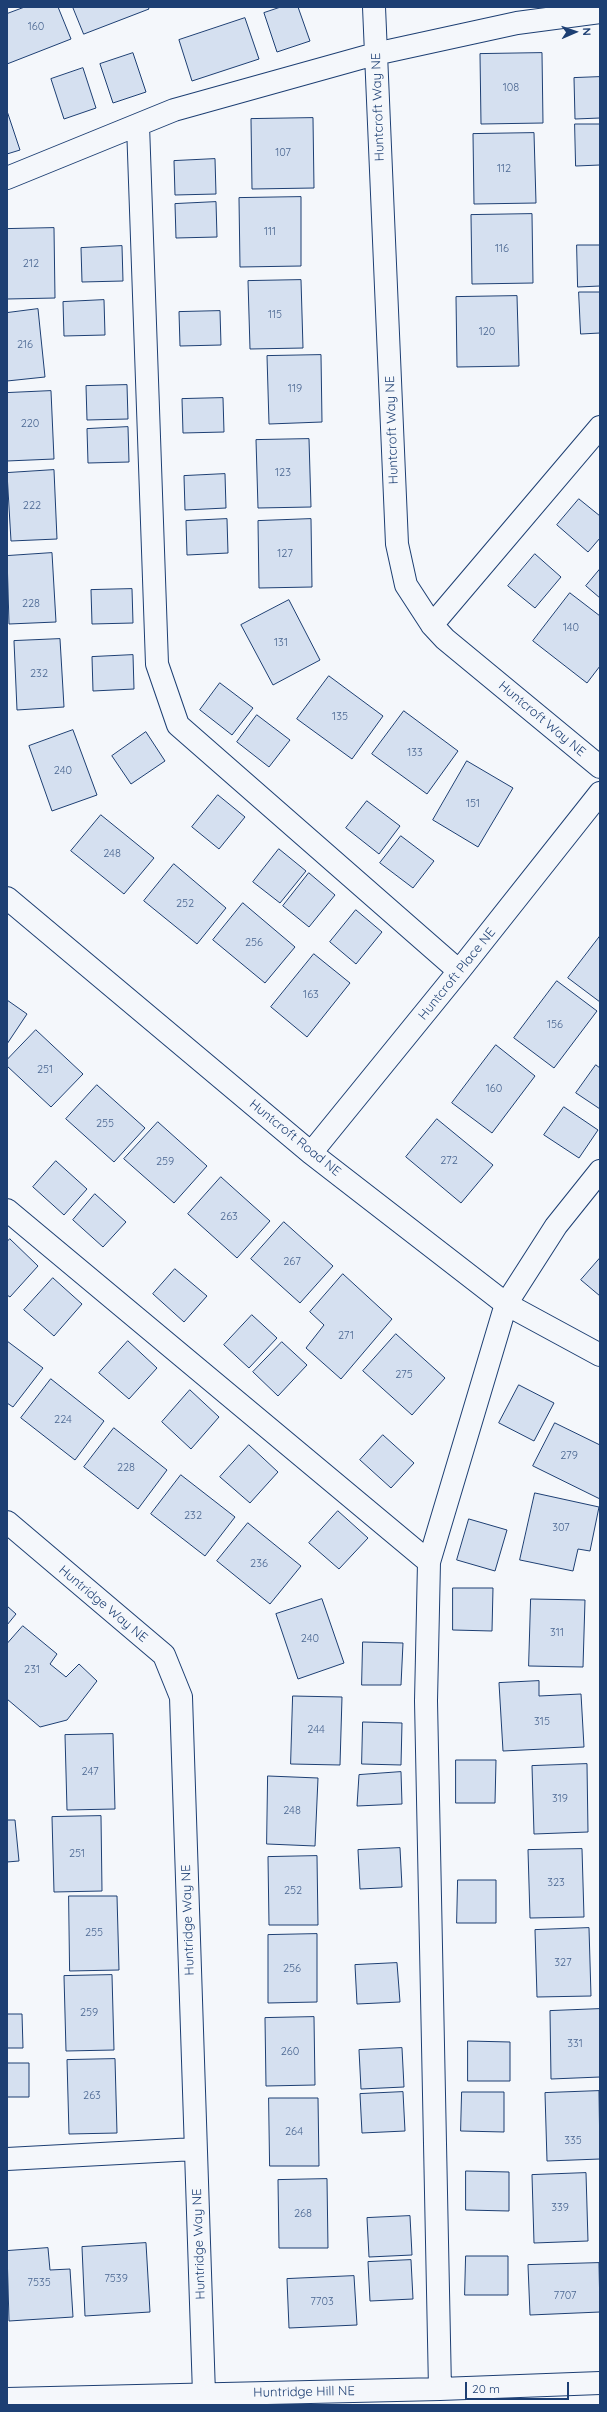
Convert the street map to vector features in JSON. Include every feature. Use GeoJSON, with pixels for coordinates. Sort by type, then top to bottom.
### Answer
{"type":"FeatureCollection","features":[{"type":"Feature","properties":{"kind":"street","name":"Huntcroft Way NE"},"geometry":{"type":"LineString","coordinates":[[374,7],[396,544],[406,585],[432,625],[445,639],[600,767]]}},
{"type":"Feature","properties":{"kind":"street"},"geometry":{"type":"LineString","coordinates":[[7,178],[174,110],[375,54],[516,23],[600,12]]}},
{"type":"Feature","properties":{"kind":"street"},"geometry":{"type":"LineString","coordinates":[[138,125],[157,664],[178,725],[459,971]]}},
{"type":"Feature","properties":{"kind":"street"},"geometry":{"type":"LineString","coordinates":[[432,625],[600,427]]}},
{"type":"Feature","properties":{"kind":"street","name":"Huntcroft Place NE"},"geometry":{"type":"LineString","coordinates":[[311,1152],[459,971],[600,793]]}},
{"type":"Feature","properties":{"kind":"street","name":"Huntcroft Road NE"},"geometry":{"type":"LineString","coordinates":[[7,898],[311,1152],[506,1304],[600,1355]]}},
{"type":"Feature","properties":{"kind":"street"},"geometry":{"type":"LineString","coordinates":[[440,2389],[426,1701],[429,1562],[506,1304],[556,1226],[600,1171]]}},
{"type":"Feature","properties":{"kind":"street"},"geometry":{"type":"LineString","coordinates":[[7,1210],[429,1562]]}},
{"type":"Feature","properties":{"kind":"street","name":"Huntridge Way NE"},"geometry":{"type":"LineString","coordinates":[[7,1522],[164,1655],[181,1697],[204,2394]]}},
{"type":"Feature","properties":{"kind":"street"},"geometry":{"type":"LineString","coordinates":[[7,2159],[195,2149]]}},
{"type":"Feature","properties":{"kind":"street","name":"Huntridge Hill NE"},"geometry":{"type":"LineString","coordinates":[[7,2399],[440,2389],[600,2383]]}},
{"type":"Feature","properties":{"kind":"building"},"geometry":{"type":"Polygon","coordinates":[[[25,7],[58,7],[71,39],[7,64],[7,14],[25,7]]]}},
{"type":"Feature","properties":{"kind":"building"},"geometry":{"type":"Polygon","coordinates":[[[73,7],[148,7],[149,9],[84,34],[73,7]]]}},
{"type":"Feature","properties":{"kind":"building"},"geometry":{"type":"Polygon","coordinates":[[[281,7],[298,7],[310,41],[277,52],[264,13],[281,7]]]}},
{"type":"Feature","properties":{"kind":"building"},"geometry":{"type":"Polygon","coordinates":[[[245,18],[259,59],[192,81],[179,40],[245,18]]]}},
{"type":"Feature","properties":{"kind":"building"},"geometry":{"type":"Polygon","coordinates":[[[133,53],[146,92],[113,103],[100,64],[133,53]]]}},
{"type":"Feature","properties":{"kind":"building"},"geometry":{"type":"Polygon","coordinates":[[[542,53],[543,123],[481,124],[480,54],[542,53]]]}},
{"type":"Feature","properties":{"kind":"building"},"geometry":{"type":"Polygon","coordinates":[[[83,68],[96,108],[64,119],[51,79],[83,68]]]}},
{"type":"Feature","properties":{"kind":"building"},"geometry":{"type":"Polygon","coordinates":[[[600,77],[600,118],[575,119],[574,78],[600,77]]]}},
{"type":"Feature","properties":{"kind":"building"},"geometry":{"type":"Polygon","coordinates":[[[7,111],[20,150],[7,154],[7,111]]]}},
{"type":"Feature","properties":{"kind":"building"},"geometry":{"type":"Polygon","coordinates":[[[313,118],[314,188],[252,189],[251,119],[313,118]]]}},
{"type":"Feature","properties":{"kind":"building"},"geometry":{"type":"Polygon","coordinates":[[[575,124],[600,124],[600,165],[576,166],[575,124]]]}},
{"type":"Feature","properties":{"kind":"building"},"geometry":{"type":"Polygon","coordinates":[[[534,133],[536,203],[474,204],[473,134],[534,133]]]}},
{"type":"Feature","properties":{"kind":"building"},"geometry":{"type":"Polygon","coordinates":[[[215,159],[216,194],[175,195],[174,161],[215,159]]]}},
{"type":"Feature","properties":{"kind":"building"},"geometry":{"type":"Polygon","coordinates":[[[301,197],[301,266],[240,267],[239,198],[301,197]]]}},
{"type":"Feature","properties":{"kind":"building"},"geometry":{"type":"Polygon","coordinates":[[[216,202],[217,237],[176,238],[175,204],[216,202]]]}},
{"type":"Feature","properties":{"kind":"building"},"geometry":{"type":"Polygon","coordinates":[[[532,214],[533,283],[472,284],[471,215],[532,214]]]}},
{"type":"Feature","properties":{"kind":"building"},"geometry":{"type":"Polygon","coordinates":[[[54,228],[55,298],[7,299],[7,229],[54,228]]]}},
{"type":"Feature","properties":{"kind":"building"},"geometry":{"type":"Polygon","coordinates":[[[577,245],[600,245],[600,286],[578,287],[577,245]]]}},
{"type":"Feature","properties":{"kind":"building"},"geometry":{"type":"Polygon","coordinates":[[[122,246],[123,281],[82,282],[81,248],[122,246]]]}},
{"type":"Feature","properties":{"kind":"building"},"geometry":{"type":"Polygon","coordinates":[[[301,280],[303,348],[250,349],[248,281],[301,280]]]}},
{"type":"Feature","properties":{"kind":"building"},"geometry":{"type":"Polygon","coordinates":[[[579,292],[600,292],[600,333],[581,334],[579,292]]]}},
{"type":"Feature","properties":{"kind":"building"},"geometry":{"type":"Polygon","coordinates":[[[517,296],[519,366],[457,367],[456,297],[517,296]]]}},
{"type":"Feature","properties":{"kind":"building"},"geometry":{"type":"Polygon","coordinates":[[[104,300],[105,335],[64,336],[63,302],[104,300]]]}},
{"type":"Feature","properties":{"kind":"building"},"geometry":{"type":"Polygon","coordinates":[[[38,309],[45,377],[7,381],[7,313],[38,309]]]}},
{"type":"Feature","properties":{"kind":"building"},"geometry":{"type":"Polygon","coordinates":[[[220,311],[221,345],[180,346],[179,312],[220,311]]]}},
{"type":"Feature","properties":{"kind":"building"},"geometry":{"type":"Polygon","coordinates":[[[321,355],[322,422],[269,424],[267,356],[321,355]]]}},
{"type":"Feature","properties":{"kind":"building"},"geometry":{"type":"Polygon","coordinates":[[[127,385],[128,419],[87,420],[86,386],[127,385]]]}},
{"type":"Feature","properties":{"kind":"building"},"geometry":{"type":"Polygon","coordinates":[[[51,391],[54,459],[7,461],[7,393],[51,391]]]}},
{"type":"Feature","properties":{"kind":"building"},"geometry":{"type":"Polygon","coordinates":[[[223,398],[224,432],[183,433],[182,399],[223,398]]]}},
{"type":"Feature","properties":{"kind":"building"},"geometry":{"type":"Polygon","coordinates":[[[128,427],[129,462],[88,463],[87,429],[128,427]]]}},
{"type":"Feature","properties":{"kind":"building"},"geometry":{"type":"Polygon","coordinates":[[[309,439],[311,507],[258,508],[256,440],[309,439]]]}},
{"type":"Feature","properties":{"kind":"building"},"geometry":{"type":"Polygon","coordinates":[[[54,470],[57,539],[11,541],[7,473],[54,470]]]}},
{"type":"Feature","properties":{"kind":"building"},"geometry":{"type":"Polygon","coordinates":[[[225,474],[226,508],[185,510],[184,476],[225,474]]]}},
{"type":"Feature","properties":{"kind":"building"},"geometry":{"type":"Polygon","coordinates":[[[579,499],[600,516],[600,538],[588,552],[557,525],[579,499]]]}},
{"type":"Feature","properties":{"kind":"building"},"geometry":{"type":"Polygon","coordinates":[[[227,519],[228,553],[187,555],[186,521],[227,519]]]}},
{"type":"Feature","properties":{"kind":"building"},"geometry":{"type":"Polygon","coordinates":[[[311,519],[312,587],[259,588],[258,521],[311,519]]]}},
{"type":"Feature","properties":{"kind":"building"},"geometry":{"type":"Polygon","coordinates":[[[52,553],[56,622],[9,624],[7,556],[52,553]]]}},
{"type":"Feature","properties":{"kind":"building"},"geometry":{"type":"Polygon","coordinates":[[[535,554],[561,577],[535,608],[508,586],[535,554]]]}},
{"type":"Feature","properties":{"kind":"building"},"geometry":{"type":"Polygon","coordinates":[[[600,569],[600,598],[586,586],[600,569]]]}},
{"type":"Feature","properties":{"kind":"building"},"geometry":{"type":"Polygon","coordinates":[[[132,589],[133,623],[92,624],[91,590],[132,589]]]}},
{"type":"Feature","properties":{"kind":"building"},"geometry":{"type":"Polygon","coordinates":[[[570,593],[600,616],[600,666],[587,683],[533,641],[570,593]]]}},
{"type":"Feature","properties":{"kind":"building"},"geometry":{"type":"Polygon","coordinates":[[[289,600],[320,660],[273,685],[241,625],[289,600]]]}},
{"type":"Feature","properties":{"kind":"building"},"geometry":{"type":"Polygon","coordinates":[[[60,639],[64,707],[17,710],[14,641],[60,639]]]}},
{"type":"Feature","properties":{"kind":"building"},"geometry":{"type":"Polygon","coordinates":[[[133,655],[134,689],[93,691],[92,657],[133,655]]]}},
{"type":"Feature","properties":{"kind":"building"},"geometry":{"type":"Polygon","coordinates":[[[329,676],[383,716],[352,759],[297,719],[329,676]]]}},
{"type":"Feature","properties":{"kind":"building"},"geometry":{"type":"Polygon","coordinates":[[[220,683],[253,708],[232,735],[200,710],[220,683]]]}},
{"type":"Feature","properties":{"kind":"building"},"geometry":{"type":"Polygon","coordinates":[[[404,711],[458,751],[427,794],[372,754],[404,711]]]}},
{"type":"Feature","properties":{"kind":"building"},"geometry":{"type":"Polygon","coordinates":[[[257,715],[290,740],[269,767],[237,742],[257,715]]]}},
{"type":"Feature","properties":{"kind":"building"},"geometry":{"type":"Polygon","coordinates":[[[73,730],[97,795],[52,811],[29,746],[73,730]]]}},
{"type":"Feature","properties":{"kind":"building"},"geometry":{"type":"Polygon","coordinates":[[[146,732],[165,761],[131,784],[112,756],[146,732]]]}},
{"type":"Feature","properties":{"kind":"building"},"geometry":{"type":"Polygon","coordinates":[[[467,761],[513,788],[478,847],[433,820],[467,761]]]}},
{"type":"Feature","properties":{"kind":"building"},"geometry":{"type":"Polygon","coordinates":[[[218,795],[245,817],[219,849],[192,827],[218,795]]]}},
{"type":"Feature","properties":{"kind":"building"},"geometry":{"type":"Polygon","coordinates":[[[367,801],[400,826],[379,854],[346,828],[367,801]]]}},
{"type":"Feature","properties":{"kind":"building"},"geometry":{"type":"Polygon","coordinates":[[[101,815],[154,858],[124,894],[71,851],[101,815]]]}},
{"type":"Feature","properties":{"kind":"building"},"geometry":{"type":"Polygon","coordinates":[[[401,836],[434,861],[413,888],[380,863],[401,836]]]}},
{"type":"Feature","properties":{"kind":"building"},"geometry":{"type":"Polygon","coordinates":[[[279,849],[306,871],[280,903],[253,882],[279,849]]]}},
{"type":"Feature","properties":{"kind":"building"},"geometry":{"type":"Polygon","coordinates":[[[174,864],[226,908],[197,944],[144,901],[174,864]]]}},
{"type":"Feature","properties":{"kind":"building"},"geometry":{"type":"Polygon","coordinates":[[[309,873],[335,895],[309,927],[283,906],[309,873]]]}},
{"type":"Feature","properties":{"kind":"building"},"geometry":{"type":"Polygon","coordinates":[[[243,903],[295,947],[265,983],[213,940],[243,903]]]}},
{"type":"Feature","properties":{"kind":"building"},"geometry":{"type":"Polygon","coordinates":[[[356,910],[382,932],[356,964],[330,942],[356,910]]]}},
{"type":"Feature","properties":{"kind":"building"},"geometry":{"type":"Polygon","coordinates":[[[600,936],[600,1002],[568,978],[600,936]]]}},
{"type":"Feature","properties":{"kind":"building"},"geometry":{"type":"Polygon","coordinates":[[[314,954],[350,983],[307,1037],[271,1007],[314,954]]]}},
{"type":"Feature","properties":{"kind":"building"},"geometry":{"type":"Polygon","coordinates":[[[557,981],[597,1011],[554,1068],[514,1038],[557,981]]]}},
{"type":"Feature","properties":{"kind":"building"},"geometry":{"type":"Polygon","coordinates":[[[7,1000],[27,1014],[7,1044],[7,1000]]]}},
{"type":"Feature","properties":{"kind":"building"},"geometry":{"type":"Polygon","coordinates":[[[36,1030],[83,1074],[51,1107],[7,1066],[7,1060],[36,1030]]]}},
{"type":"Feature","properties":{"kind":"building"},"geometry":{"type":"Polygon","coordinates":[[[496,1045],[535,1076],[492,1133],[452,1103],[496,1045]]]}},
{"type":"Feature","properties":{"kind":"building"},"geometry":{"type":"Polygon","coordinates":[[[596,1065],[600,1068],[600,1109],[576,1093],[596,1065]]]}},
{"type":"Feature","properties":{"kind":"building"},"geometry":{"type":"Polygon","coordinates":[[[97,1085],[145,1128],[114,1162],[66,1119],[97,1085]]]}},
{"type":"Feature","properties":{"kind":"building"},"geometry":{"type":"Polygon","coordinates":[[[564,1107],[598,1130],[579,1158],[544,1135],[564,1107]]]}},
{"type":"Feature","properties":{"kind":"building"},"geometry":{"type":"Polygon","coordinates":[[[437,1119],[493,1165],[461,1203],[406,1157],[437,1119]]]}},
{"type":"Feature","properties":{"kind":"building"},"geometry":{"type":"Polygon","coordinates":[[[158,1122],[207,1166],[174,1203],[124,1159],[158,1122]]]}},
{"type":"Feature","properties":{"kind":"building"},"geometry":{"type":"Polygon","coordinates":[[[56,1161],[87,1189],[64,1215],[33,1187],[56,1161]]]}},
{"type":"Feature","properties":{"kind":"building"},"geometry":{"type":"Polygon","coordinates":[[[221,1177],[270,1221],[237,1258],[188,1214],[221,1177]]]}},
{"type":"Feature","properties":{"kind":"building"},"geometry":{"type":"Polygon","coordinates":[[[95,1194],[126,1222],[103,1247],[73,1220],[95,1194]]]}},
{"type":"Feature","properties":{"kind":"building"},"geometry":{"type":"Polygon","coordinates":[[[284,1222],[333,1266],[300,1303],[251,1259],[284,1222]]]}},
{"type":"Feature","properties":{"kind":"building"},"geometry":{"type":"Polygon","coordinates":[[[10,1239],[38,1266],[10,1297],[7,1295],[7,1242],[10,1239]]]}},
{"type":"Feature","properties":{"kind":"building"},"geometry":{"type":"Polygon","coordinates":[[[600,1258],[600,1296],[581,1280],[600,1258]]]}},
{"type":"Feature","properties":{"kind":"building"},"geometry":{"type":"Polygon","coordinates":[[[175,1269],[207,1296],[184,1322],[153,1294],[175,1269]]]}},
{"type":"Feature","properties":{"kind":"building"},"geometry":{"type":"Polygon","coordinates":[[[343,1274],[392,1319],[341,1379],[306,1348],[324,1325],[310,1312],[343,1274]]]}},
{"type":"Feature","properties":{"kind":"building"},"geometry":{"type":"Polygon","coordinates":[[[53,1278],[82,1304],[54,1336],[24,1310],[53,1278]]]}},
{"type":"Feature","properties":{"kind":"building"},"geometry":{"type":"Polygon","coordinates":[[[252,1315],[277,1338],[249,1368],[224,1345],[252,1315]]]}},
{"type":"Feature","properties":{"kind":"building"},"geometry":{"type":"Polygon","coordinates":[[[396,1334],[445,1378],[412,1415],[363,1371],[396,1334]]]}},
{"type":"Feature","properties":{"kind":"building"},"geometry":{"type":"Polygon","coordinates":[[[7,1341],[43,1368],[13,1407],[7,1403],[7,1341]]]}},
{"type":"Feature","properties":{"kind":"building"},"geometry":{"type":"Polygon","coordinates":[[[128,1341],[157,1368],[129,1399],[99,1373],[128,1341]]]}},
{"type":"Feature","properties":{"kind":"building"},"geometry":{"type":"Polygon","coordinates":[[[282,1342],[307,1365],[278,1396],[253,1372],[282,1342]]]}},
{"type":"Feature","properties":{"kind":"building"},"geometry":{"type":"Polygon","coordinates":[[[51,1379],[104,1421],[75,1460],[21,1418],[51,1379]]]}},
{"type":"Feature","properties":{"kind":"building"},"geometry":{"type":"Polygon","coordinates":[[[519,1385],[554,1403],[534,1441],[499,1423],[519,1385]]]}},
{"type":"Feature","properties":{"kind":"building"},"geometry":{"type":"Polygon","coordinates":[[[190,1390],[219,1417],[191,1449],[162,1422],[190,1390]]]}},
{"type":"Feature","properties":{"kind":"building"},"geometry":{"type":"Polygon","coordinates":[[[555,1423],[600,1445],[600,1499],[533,1466],[555,1423]]]}},
{"type":"Feature","properties":{"kind":"building"},"geometry":{"type":"Polygon","coordinates":[[[114,1428],[167,1470],[138,1509],[84,1467],[114,1428]]]}},
{"type":"Feature","properties":{"kind":"building"},"geometry":{"type":"Polygon","coordinates":[[[383,1435],[414,1463],[391,1488],[360,1460],[383,1435]]]}},
{"type":"Feature","properties":{"kind":"building"},"geometry":{"type":"Polygon","coordinates":[[[249,1445],[278,1472],[250,1503],[220,1477],[249,1445]]]}},
{"type":"Feature","properties":{"kind":"building"},"geometry":{"type":"Polygon","coordinates":[[[181,1475],[235,1517],[205,1556],[151,1514],[181,1475]]]}},
{"type":"Feature","properties":{"kind":"building"},"geometry":{"type":"Polygon","coordinates":[[[535,1493],[599,1507],[590,1551],[578,1549],[573,1571],[520,1560],[535,1493]]]}},
{"type":"Feature","properties":{"kind":"building"},"geometry":{"type":"Polygon","coordinates":[[[338,1511],[368,1538],[339,1569],[309,1543],[338,1511]]]}},
{"type":"Feature","properties":{"kind":"building"},"geometry":{"type":"Polygon","coordinates":[[[469,1519],[507,1530],[495,1571],[457,1560],[469,1519]]]}},
{"type":"Feature","properties":{"kind":"building"},"geometry":{"type":"Polygon","coordinates":[[[248,1523],[301,1566],[270,1604],[217,1561],[248,1523]]]}},
{"type":"Feature","properties":{"kind":"building"},"geometry":{"type":"Polygon","coordinates":[[[453,1588],[493,1588],[492,1631],[453,1630],[453,1588]]]}},
{"type":"Feature","properties":{"kind":"building"},"geometry":{"type":"Polygon","coordinates":[[[322,1599],[344,1663],[298,1679],[276,1614],[322,1599]]]}},
{"type":"Feature","properties":{"kind":"building"},"geometry":{"type":"Polygon","coordinates":[[[531,1599],[585,1600],[583,1667],[529,1666],[531,1599]]]}},
{"type":"Feature","properties":{"kind":"building"},"geometry":{"type":"Polygon","coordinates":[[[7,1606],[16,1614],[7,1625],[7,1606]]]}},
{"type":"Feature","properties":{"kind":"building"},"geometry":{"type":"Polygon","coordinates":[[[23,1626],[57,1654],[50,1664],[66,1677],[79,1664],[97,1681],[67,1720],[40,1727],[7,1699],[7,1644],[23,1626]]]}},
{"type":"Feature","properties":{"kind":"building"},"geometry":{"type":"Polygon","coordinates":[[[363,1642],[403,1643],[401,1685],[362,1685],[363,1642]]]}},
{"type":"Feature","properties":{"kind":"building"},"geometry":{"type":"Polygon","coordinates":[[[539,1681],[539,1696],[581,1694],[584,1747],[503,1751],[499,1683],[539,1681]]]}},
{"type":"Feature","properties":{"kind":"building"},"geometry":{"type":"Polygon","coordinates":[[[293,1696],[342,1697],[340,1765],[291,1764],[293,1696]]]}},
{"type":"Feature","properties":{"kind":"building"},"geometry":{"type":"Polygon","coordinates":[[[363,1722],[402,1723],[401,1765],[362,1764],[363,1722]]]}},
{"type":"Feature","properties":{"kind":"building"},"geometry":{"type":"Polygon","coordinates":[[[113,1734],[115,1809],[67,1810],[65,1735],[113,1734]]]}},
{"type":"Feature","properties":{"kind":"building"},"geometry":{"type":"Polygon","coordinates":[[[456,1760],[496,1760],[495,1803],[456,1803],[456,1760]]]}},
{"type":"Feature","properties":{"kind":"building"},"geometry":{"type":"Polygon","coordinates":[[[587,1764],[588,1832],[534,1834],[532,1766],[587,1764]]]}},
{"type":"Feature","properties":{"kind":"building"},"geometry":{"type":"Polygon","coordinates":[[[401,1772],[402,1804],[357,1806],[359,1775],[401,1772]]]}},
{"type":"Feature","properties":{"kind":"building"},"geometry":{"type":"Polygon","coordinates":[[[268,1776],[318,1778],[315,1846],[267,1844],[268,1776]]]}},
{"type":"Feature","properties":{"kind":"building"},"geometry":{"type":"Polygon","coordinates":[[[101,1816],[102,1891],[54,1892],[52,1817],[101,1816]]]}},
{"type":"Feature","properties":{"kind":"building"},"geometry":{"type":"Polygon","coordinates":[[[7,1820],[15,1820],[19,1861],[7,1862],[7,1820]]]}},
{"type":"Feature","properties":{"kind":"building"},"geometry":{"type":"Polygon","coordinates":[[[400,1848],[402,1887],[360,1889],[358,1850],[400,1848]]]}},
{"type":"Feature","properties":{"kind":"building"},"geometry":{"type":"Polygon","coordinates":[[[582,1849],[584,1917],[530,1918],[528,1850],[582,1849]]]}},
{"type":"Feature","properties":{"kind":"building"},"geometry":{"type":"Polygon","coordinates":[[[317,1856],[318,1925],[269,1925],[268,1857],[317,1856]]]}},
{"type":"Feature","properties":{"kind":"building"},"geometry":{"type":"Polygon","coordinates":[[[458,1880],[496,1880],[496,1923],[457,1923],[458,1880]]]}},
{"type":"Feature","properties":{"kind":"building"},"geometry":{"type":"Polygon","coordinates":[[[69,1896],[117,1896],[119,1970],[70,1971],[69,1896]]]}},
{"type":"Feature","properties":{"kind":"building"},"geometry":{"type":"Polygon","coordinates":[[[589,1928],[591,1996],[537,1997],[535,1930],[589,1928]]]}},
{"type":"Feature","properties":{"kind":"building"},"geometry":{"type":"Polygon","coordinates":[[[317,1934],[317,2002],[268,2003],[268,1935],[317,1934]]]}},
{"type":"Feature","properties":{"kind":"building"},"geometry":{"type":"Polygon","coordinates":[[[397,1963],[400,2002],[357,2004],[355,1965],[397,1963]]]}},
{"type":"Feature","properties":{"kind":"building"},"geometry":{"type":"Polygon","coordinates":[[[112,1975],[114,2050],[66,2051],[64,1976],[112,1975]]]}},
{"type":"Feature","properties":{"kind":"building"},"geometry":{"type":"Polygon","coordinates":[[[600,2009],[600,2077],[551,2079],[550,2011],[600,2009]]]}},
{"type":"Feature","properties":{"kind":"building"},"geometry":{"type":"Polygon","coordinates":[[[7,2014],[22,2014],[23,2048],[7,2048],[7,2014]]]}},
{"type":"Feature","properties":{"kind":"building"},"geometry":{"type":"Polygon","coordinates":[[[314,2017],[315,2085],[266,2086],[265,2018],[314,2017]]]}},
{"type":"Feature","properties":{"kind":"building"},"geometry":{"type":"Polygon","coordinates":[[[468,2041],[510,2042],[510,2081],[468,2081],[468,2041]]]}},
{"type":"Feature","properties":{"kind":"building"},"geometry":{"type":"Polygon","coordinates":[[[402,2048],[404,2087],[361,2089],[359,2050],[402,2048]]]}},
{"type":"Feature","properties":{"kind":"building"},"geometry":{"type":"Polygon","coordinates":[[[115,2059],[117,2133],[69,2134],[67,2060],[115,2059]]]}},
{"type":"Feature","properties":{"kind":"building"},"geometry":{"type":"Polygon","coordinates":[[[7,2063],[29,2063],[29,2097],[7,2097],[7,2063]]]}},
{"type":"Feature","properties":{"kind":"building"},"geometry":{"type":"Polygon","coordinates":[[[599,2091],[600,2159],[547,2161],[545,2093],[599,2091]]]}},
{"type":"Feature","properties":{"kind":"building"},"geometry":{"type":"Polygon","coordinates":[[[403,2092],[405,2131],[362,2133],[360,2094],[403,2092]]]}},
{"type":"Feature","properties":{"kind":"building"},"geometry":{"type":"Polygon","coordinates":[[[462,2092],[504,2092],[504,2132],[461,2131],[462,2092]]]}},
{"type":"Feature","properties":{"kind":"building"},"geometry":{"type":"Polygon","coordinates":[[[269,2098],[318,2098],[319,2166],[270,2166],[269,2098]]]}},
{"type":"Feature","properties":{"kind":"building"},"geometry":{"type":"Polygon","coordinates":[[[466,2171],[509,2172],[509,2211],[466,2210],[466,2171]]]}},
{"type":"Feature","properties":{"kind":"building"},"geometry":{"type":"Polygon","coordinates":[[[586,2173],[588,2241],[534,2243],[532,2175],[586,2173]]]}},
{"type":"Feature","properties":{"kind":"building"},"geometry":{"type":"Polygon","coordinates":[[[327,2179],[328,2248],[279,2248],[278,2180],[327,2179]]]}},
{"type":"Feature","properties":{"kind":"building"},"geometry":{"type":"Polygon","coordinates":[[[410,2216],[412,2255],[369,2257],[367,2218],[410,2216]]]}},
{"type":"Feature","properties":{"kind":"building"},"geometry":{"type":"Polygon","coordinates":[[[146,2243],[150,2312],[85,2316],[82,2247],[146,2243]]]}},
{"type":"Feature","properties":{"kind":"building"},"geometry":{"type":"Polygon","coordinates":[[[48,2248],[50,2270],[70,2269],[73,2317],[9,2321],[7,2251],[48,2248]]]}},
{"type":"Feature","properties":{"kind":"building"},"geometry":{"type":"Polygon","coordinates":[[[466,2256],[508,2256],[508,2295],[465,2295],[466,2256]]]}},
{"type":"Feature","properties":{"kind":"building"},"geometry":{"type":"Polygon","coordinates":[[[411,2260],[413,2299],[370,2301],[368,2262],[411,2260]]]}},
{"type":"Feature","properties":{"kind":"building"},"geometry":{"type":"Polygon","coordinates":[[[599,2263],[600,2312],[530,2315],[528,2265],[599,2263]]]}},
{"type":"Feature","properties":{"kind":"building"},"geometry":{"type":"Polygon","coordinates":[[[354,2276],[357,2325],[289,2328],[287,2279],[354,2276]]]}}]}
